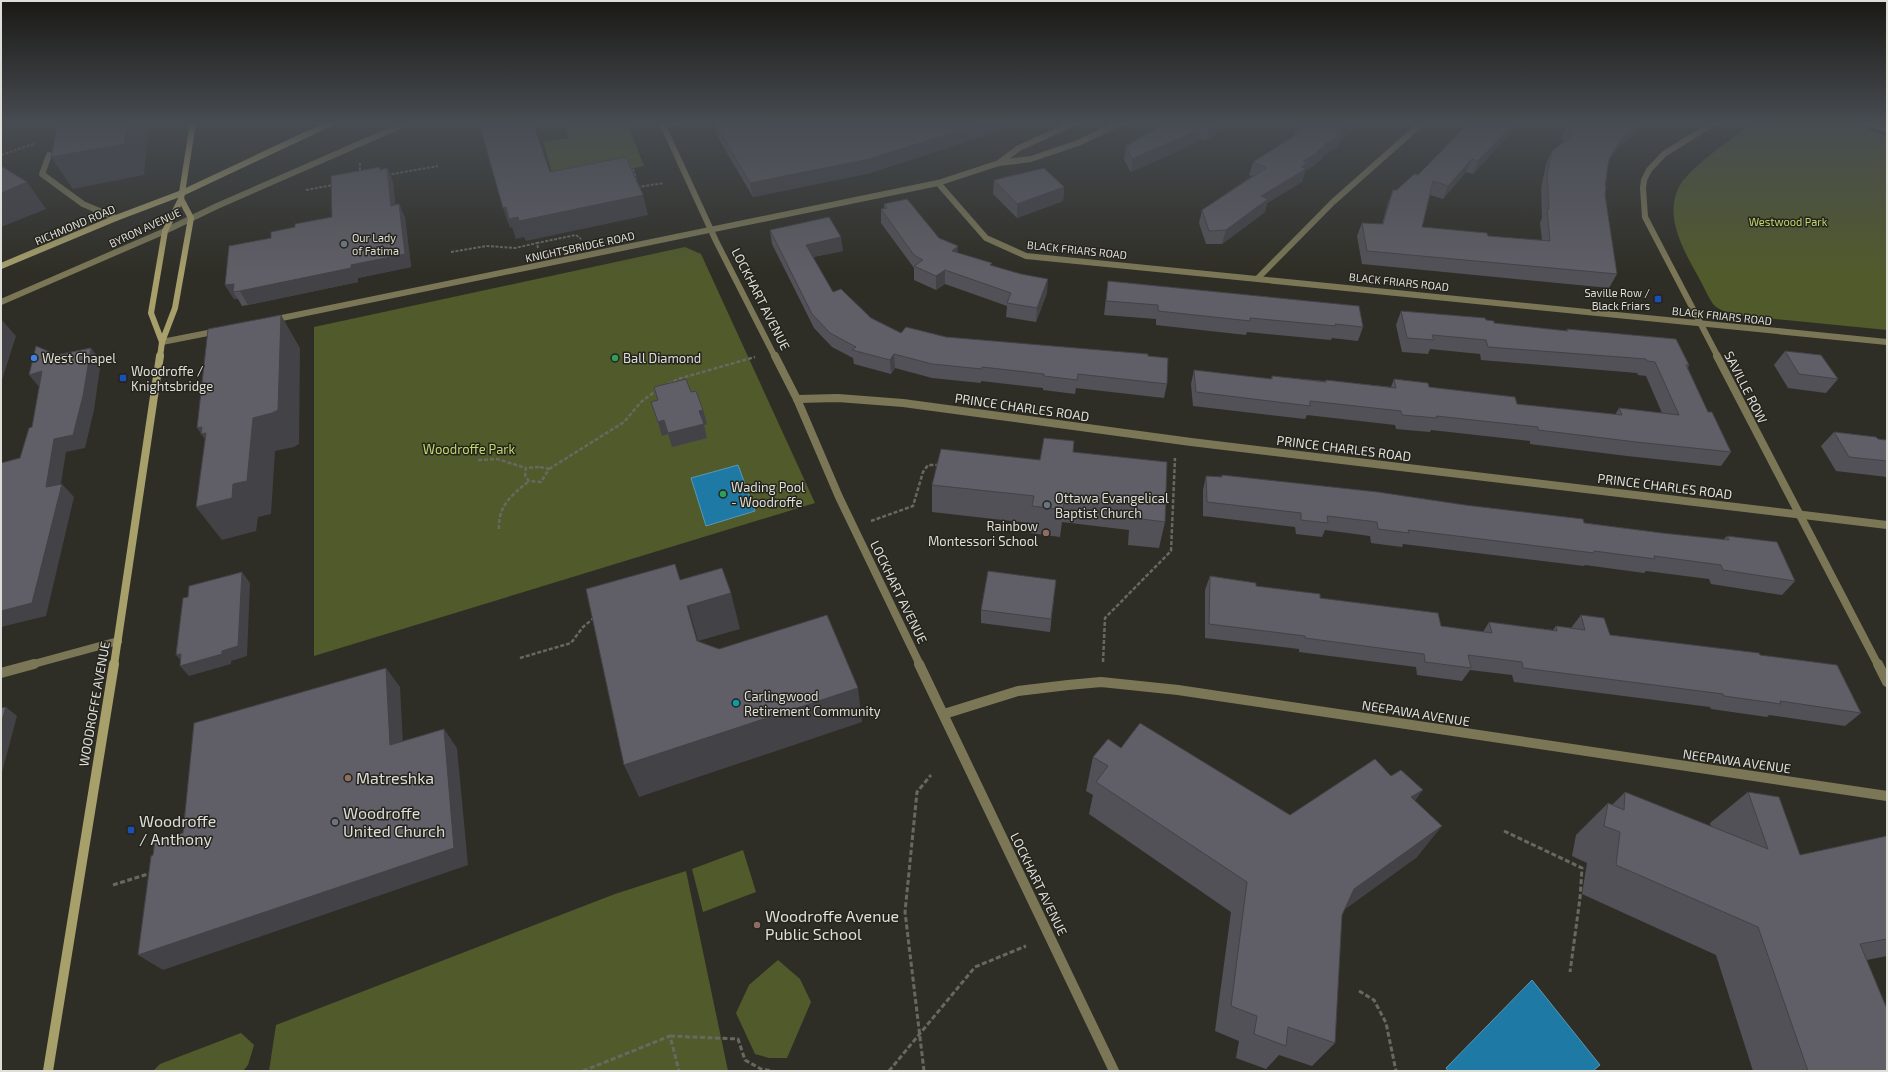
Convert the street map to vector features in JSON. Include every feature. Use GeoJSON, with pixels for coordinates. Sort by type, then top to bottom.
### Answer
{"type":"FeatureCollection","features":[{"type":"Feature","properties":{"kind":"main road","name":"WOODROFFE AVENUE"},"geometry":{"type":"LineString","coordinates":[[162,342],[151,313],[166,228],[181,196],[185,173]]}},
{"type":"Feature","properties":{"kind":"main road","name":"RICHMOND ROAD"},"geometry":{"type":"LineString","coordinates":[[1,266],[116,218],[181,196],[228,173]]}},
{"type":"Feature","properties":{"kind":"main road"},"geometry":{"type":"LineString","coordinates":[[181,196],[191,218]]}},
{"type":"Feature","properties":{"kind":"main road","name":"WOODROFFE AVENUE"},"geometry":{"type":"LineString","coordinates":[[48,1071],[118,641],[162,342],[175,308],[191,218]]}},
{"type":"Feature","properties":{"kind":"street"},"geometry":{"type":"LineString","coordinates":[[42,173],[83,204],[116,218]]}},
{"type":"Feature","properties":{"kind":"street","name":"BYRON AVENUE"},"geometry":{"type":"LineString","coordinates":[[1,302],[293,173]]}},
{"type":"Feature","properties":{"kind":"street","name":"LOCKHART AVENUE"},"geometry":{"type":"LineString","coordinates":[[685,173],[711,230],[797,400],[839,497],[1114,1071]]}},
{"type":"Feature","properties":{"kind":"street","name":"KNIGHTSBRIDGE ROAD"},"geometry":{"type":"LineString","coordinates":[[268,320],[938,183],[969,173]]}},
{"type":"Feature","properties":{"kind":"street"},"geometry":{"type":"LineString","coordinates":[[1258,278],[1333,202],[1366,173]]}},
{"type":"Feature","properties":{"kind":"street","name":"SAVILLE ROW"},"geometry":{"type":"LineString","coordinates":[[1648,173],[1643,181],[1645,217],[1887,682]]}},
{"type":"Feature","properties":{"kind":"street","name":"BLACK FRIARS ROAD"},"geometry":{"type":"LineString","coordinates":[[938,183],[986,238],[1026,256],[1887,342]]}},
{"type":"Feature","properties":{"kind":"street"},"geometry":{"type":"LineString","coordinates":[[162,342],[224,329]]}},
{"type":"Feature","properties":{"kind":"street","name":"PRINCE CHARLES ROAD"},"geometry":{"type":"LineString","coordinates":[[797,400],[838,398],[903,403],[1176,440],[1887,525]]}},
{"type":"Feature","properties":{"kind":"street"},"geometry":{"type":"LineString","coordinates":[[1,673],[118,641]]}},
{"type":"Feature","properties":{"kind":"street","name":"NEEPAWA AVENUE"},"geometry":{"type":"LineString","coordinates":[[944,714],[1018,691],[1102,682],[1186,692],[1887,796]]}},
{"type":"Feature","properties":{"kind":"path"},"geometry":{"type":"LineString","coordinates":[[383,176],[399,173]]}},
{"type":"Feature","properties":{"kind":"path"},"geometry":{"type":"LineString","coordinates":[[634,173],[638,187],[664,183]]}},
{"type":"Feature","properties":{"kind":"path"},"geometry":{"type":"LineString","coordinates":[[306,190],[336,184]]}},
{"type":"Feature","properties":{"kind":"path"},"geometry":{"type":"LineString","coordinates":[[451,252],[487,246],[515,248],[576,235],[586,244]]}},
{"type":"Feature","properties":{"kind":"path"},"geometry":{"type":"LineString","coordinates":[[537,243],[539,253]]}},
{"type":"Feature","properties":{"kind":"path"},"geometry":{"type":"LineString","coordinates":[[499,529],[500,509],[509,498],[529,481],[541,482],[549,469],[569,458],[588,444],[607,434],[624,422],[641,402],[657,390],[678,379],[744,359]]}},
{"type":"Feature","properties":{"kind":"path"},"geometry":{"type":"LineString","coordinates":[[1102,682],[1105,618],[1171,551],[1176,440]]}},
{"type":"Feature","properties":{"kind":"path"},"geometry":{"type":"LineString","coordinates":[[478,460],[487,458],[502,460],[526,468],[540,467],[549,469]]}},
{"type":"Feature","properties":{"kind":"path"},"geometry":{"type":"LineString","coordinates":[[854,528],[913,506],[923,472],[928,465],[944,465]]}},
{"type":"Feature","properties":{"kind":"path"},"geometry":{"type":"LineString","coordinates":[[526,468],[525,476],[529,481]]}},
{"type":"Feature","properties":{"kind":"path"},"geometry":{"type":"LineString","coordinates":[[520,658],[571,643],[582,627],[593,618],[601,616]]}},
{"type":"Feature","properties":{"kind":"path"},"geometry":{"type":"LineString","coordinates":[[924,1071],[921,1033],[905,912],[917,792],[931,775]]}},
{"type":"Feature","properties":{"kind":"path"},"geometry":{"type":"LineString","coordinates":[[1504,831],[1582,868],[1580,898],[1570,972]]}},
{"type":"Feature","properties":{"kind":"path"},"geometry":{"type":"LineString","coordinates":[[113,885],[155,872]]}},
{"type":"Feature","properties":{"kind":"path"},"geometry":{"type":"LineString","coordinates":[[889,1071],[975,967],[1008,952],[1026,946]]}},
{"type":"Feature","properties":{"kind":"path"},"geometry":{"type":"LineString","coordinates":[[1359,991],[1374,1000],[1386,1023],[1396,1071]]}},
{"type":"Feature","properties":{"kind":"path"},"geometry":{"type":"LineString","coordinates":[[670,1036],[679,1071]]}},
{"type":"Feature","properties":{"kind":"path"},"geometry":{"type":"LineString","coordinates":[[583,1071],[670,1036],[738,1039],[746,1060],[761,1069],[772,1071]]}},
{"type":"Feature","properties":{"kind":"green space"},"geometry":{"type":"Polygon","coordinates":[[[552,173],[618,173],[560,201],[552,173]]]}},
{"type":"Feature","properties":{"kind":"green space","name":"Westwood Park"},"geometry":{"type":"Polygon","coordinates":[[[1690,173],[1887,173],[1887,330],[1744,316],[1723,311],[1716,307],[1711,301],[1683,248],[1675,225],[1674,201],[1678,189],[1690,173]]]}},
{"type":"Feature","properties":{"kind":"green space","name":"Woodroffe Park"},"geometry":{"type":"Polygon","coordinates":[[[685,247],[701,254],[815,503],[314,656],[314,327],[685,247]]]}},
{"type":"Feature","properties":{"kind":"green space"},"geometry":{"type":"Polygon","coordinates":[[[743,850],[756,892],[703,912],[692,869],[743,850]]]}},
{"type":"Feature","properties":{"kind":"green space"},"geometry":{"type":"Polygon","coordinates":[[[686,871],[728,1071],[269,1071],[276,1025],[615,894],[686,871]]]}},
{"type":"Feature","properties":{"kind":"green space"},"geometry":{"type":"Polygon","coordinates":[[[778,960],[800,979],[811,1002],[787,1058],[769,1058],[755,1054],[736,1013],[749,985],[778,960]]]}},
{"type":"Feature","properties":{"kind":"green space"},"geometry":{"type":"Polygon","coordinates":[[[241,1033],[254,1045],[248,1065],[243,1071],[153,1071],[160,1064],[241,1033]]]}},
{"type":"Feature","properties":{"kind":"water","name":"Wading Pool - Woodroffe"},"geometry":{"type":"Polygon","coordinates":[[[738,465],[755,511],[706,526],[691,478],[738,465]]]}},
{"type":"Feature","properties":{"kind":"water"},"geometry":{"type":"Polygon","coordinates":[[[1532,980],[1600,1065],[1593,1071],[1448,1071],[1446,1068],[1532,980]]]}},
{"type":"Feature","properties":{"kind":"building"},"geometry":{"type":"Polygon","coordinates":[[[1,173],[12,173],[27,182],[1,193],[1,173]]]}},
{"type":"Feature","properties":{"kind":"building"},"geometry":{"type":"Polygon","coordinates":[[[347,173],[388,173],[391,206],[399,204],[405,254],[351,265],[351,268],[240,291],[233,292],[234,284],[225,285],[229,246],[271,238],[271,232],[295,227],[295,224],[332,217],[331,176],[347,173]]]}},
{"type":"Feature","properties":{"kind":"building"},"geometry":{"type":"Polygon","coordinates":[[[493,173],[633,173],[643,195],[519,221],[518,217],[509,219],[506,207],[503,208],[493,173]]]}},
{"type":"Feature","properties":{"kind":"building"},"geometry":{"type":"Polygon","coordinates":[[[744,173],[799,173],[750,183],[744,173]]]}},
{"type":"Feature","properties":{"kind":"building"},"geometry":{"type":"Polygon","coordinates":[[[1023,173],[1049,173],[1064,187],[1017,204],[994,180],[1023,173]]]}},
{"type":"Feature","properties":{"kind":"building"},"geometry":{"type":"Polygon","coordinates":[[[1258,173],[1299,173],[1261,196],[1268,199],[1226,230],[1209,231],[1202,210],[1258,173]]]}},
{"type":"Feature","properties":{"kind":"building"},"geometry":{"type":"Polygon","coordinates":[[[1420,173],[1460,173],[1448,186],[1433,181],[1422,227],[1487,233],[1488,236],[1550,241],[1547,209],[1549,209],[1547,173],[1607,173],[1605,195],[1617,274],[1367,251],[1362,223],[1383,224],[1393,190],[1397,190],[1414,174],[1418,175],[1420,173]]]}},
{"type":"Feature","properties":{"kind":"building"},"geometry":{"type":"Polygon","coordinates":[[[907,199],[939,238],[958,246],[952,251],[992,263],[990,265],[1021,274],[1048,279],[1037,308],[1007,303],[1011,293],[945,270],[936,276],[914,266],[923,260],[914,255],[881,209],[887,208],[884,204],[907,199]]]}},
{"type":"Feature","properties":{"kind":"building"},"geometry":{"type":"Polygon","coordinates":[[[829,217],[841,237],[806,245],[833,292],[841,289],[871,318],[901,333],[906,327],[946,337],[1148,354],[1148,356],[1168,358],[1167,384],[1078,374],[1077,380],[1044,376],[1044,374],[982,367],[982,369],[932,364],[894,354],[890,360],[852,350],[856,347],[830,333],[812,314],[770,230],[829,217]]]}},
{"type":"Feature","properties":{"kind":"building"},"geometry":{"type":"Polygon","coordinates":[[[1108,281],[1359,306],[1363,327],[1250,318],[1250,321],[1158,311],[1158,305],[1106,301],[1108,281]]]}},
{"type":"Feature","properties":{"kind":"building"},"geometry":{"type":"Polygon","coordinates":[[[1401,311],[1485,318],[1486,320],[1494,321],[1494,323],[1568,331],[1567,329],[1676,339],[1689,365],[1686,365],[1708,412],[1712,412],[1731,452],[1538,430],[1538,427],[1436,416],[1437,418],[1402,415],[1401,411],[1310,401],[1310,406],[1196,392],[1194,370],[1272,379],[1272,376],[1326,382],[1326,380],[1396,388],[1394,379],[1428,383],[1429,387],[1515,397],[1517,404],[1622,415],[1619,408],[1679,415],[1655,362],[1647,361],[1646,359],[1488,347],[1486,340],[1432,335],[1434,340],[1407,338],[1401,311]]]}},
{"type":"Feature","properties":{"kind":"building"},"geometry":{"type":"Polygon","coordinates":[[[281,315],[278,410],[253,418],[247,481],[233,484],[232,498],[196,507],[206,433],[201,434],[202,427],[197,428],[208,329],[281,315]]]}},
{"type":"Feature","properties":{"kind":"building"},"geometry":{"type":"Polygon","coordinates":[[[36,346],[57,355],[91,348],[83,396],[73,435],[54,439],[46,487],[62,484],[32,603],[1,611],[1,463],[20,458],[29,428],[32,427],[42,371],[29,375],[36,346]]]}},
{"type":"Feature","properties":{"kind":"building"},"geometry":{"type":"Polygon","coordinates":[[[1785,351],[1821,355],[1838,379],[1799,374],[1785,351]]]}},
{"type":"Feature","properties":{"kind":"building"},"geometry":{"type":"Polygon","coordinates":[[[686,379],[691,392],[696,391],[703,410],[699,411],[704,424],[668,433],[664,420],[658,422],[651,402],[658,400],[654,387],[686,379]]]}},
{"type":"Feature","properties":{"kind":"building"},"geometry":{"type":"Polygon","coordinates":[[[1834,432],[1876,437],[1878,439],[1886,440],[1887,461],[1849,457],[1834,432]]]}},
{"type":"Feature","properties":{"kind":"building"},"geometry":{"type":"Polygon","coordinates":[[[1044,438],[1074,441],[1073,452],[1167,462],[1165,522],[1134,518],[1135,503],[1065,495],[1063,510],[1032,506],[1034,496],[932,485],[941,449],[1040,460],[1044,438]]]}},
{"type":"Feature","properties":{"kind":"building"},"geometry":{"type":"Polygon","coordinates":[[[1222,475],[1378,492],[1465,505],[1583,519],[1584,523],[1662,533],[1729,540],[1727,536],[1777,542],[1795,581],[1723,570],[1721,565],[1654,556],[1655,559],[1594,551],[1594,553],[1408,530],[1409,533],[1378,529],[1377,522],[1327,516],[1328,523],[1301,520],[1301,513],[1207,502],[1206,476],[1222,477],[1222,475]]]}},
{"type":"Feature","properties":{"kind":"building","name":"Carlingwood Retirement Community"},"geometry":{"type":"Polygon","coordinates":[[[675,564],[680,580],[722,568],[731,593],[687,606],[697,641],[719,649],[827,615],[858,688],[624,765],[586,589],[675,564]]]}},
{"type":"Feature","properties":{"kind":"building"},"geometry":{"type":"Polygon","coordinates":[[[988,571],[1056,580],[1051,619],[981,610],[988,571]]]}},
{"type":"Feature","properties":{"kind":"building"},"geometry":{"type":"Polygon","coordinates":[[[242,572],[238,646],[222,651],[222,654],[180,666],[181,654],[176,655],[183,598],[188,597],[189,586],[242,572]]]}},
{"type":"Feature","properties":{"kind":"building"},"geometry":{"type":"Polygon","coordinates":[[[1210,576],[1256,583],[1256,586],[1320,594],[1320,598],[1438,613],[1441,626],[1492,633],[1489,622],[1557,631],[1556,626],[1585,630],[1581,615],[1604,618],[1610,635],[1759,653],[1760,655],[1837,665],[1861,713],[1780,701],[1781,704],[1724,696],[1723,694],[1523,668],[1522,662],[1468,655],[1471,668],[1425,662],[1424,654],[1305,638],[1305,636],[1209,624],[1210,576]]]}},
{"type":"Feature","properties":{"kind":"building","name":"Woodroffe United Church"},"geometry":{"type":"Polygon","coordinates":[[[386,668],[390,745],[444,729],[454,848],[138,955],[151,856],[153,855],[155,841],[183,833],[194,723],[386,668]]]}},
{"type":"Feature","properties":{"kind":"building"},"geometry":{"type":"Polygon","coordinates":[[[6,707],[1,724],[1,708],[6,707]]]}},
{"type":"Feature","properties":{"kind":"building"},"geometry":{"type":"Polygon","coordinates":[[[1140,723],[1290,815],[1375,759],[1391,776],[1401,770],[1423,790],[1411,797],[1442,826],[1354,889],[1342,915],[1335,1043],[1288,1027],[1286,1046],[1254,1034],[1257,1016],[1231,1006],[1247,882],[1096,782],[1108,766],[1093,757],[1108,739],[1121,748],[1140,723]]]}},
{"type":"Feature","properties":{"kind":"building"},"geometry":{"type":"Polygon","coordinates":[[[1625,792],[1768,849],[1748,792],[1779,797],[1800,855],[1887,836],[1887,939],[1860,944],[1887,1009],[1887,1071],[1808,1071],[1758,927],[1616,865],[1620,832],[1604,826],[1608,803],[1624,810],[1625,792]]]}},
{"type":"Feature","properties":{"kind":"place","name":"Our Lady of Fatima"},"geometry":{"type":"Point","coordinates":[344,244]}},
{"type":"Feature","properties":{"kind":"place","name":"Saville Row / Black Friars"},"geometry":{"type":"Point","coordinates":[1658,299]}},
{"type":"Feature","properties":{"kind":"place","name":"West Chapel"},"geometry":{"type":"Point","coordinates":[34,358]}},
{"type":"Feature","properties":{"kind":"place","name":"Ball Diamond"},"geometry":{"type":"Point","coordinates":[615,358]}},
{"type":"Feature","properties":{"kind":"place","name":"Woodroffe / Knightsbridge"},"geometry":{"type":"Point","coordinates":[123,378]}},
{"type":"Feature","properties":{"kind":"place","name":"Wading Pool - Woodroffe"},"geometry":{"type":"Point","coordinates":[723,494]}},
{"type":"Feature","properties":{"kind":"place","name":"Ottawa Evangelical Baptist Church"},"geometry":{"type":"Point","coordinates":[1047,505]}},
{"type":"Feature","properties":{"kind":"place","name":"Rainbow Montessori School"},"geometry":{"type":"Point","coordinates":[1046,533]}},
{"type":"Feature","properties":{"kind":"place","name":"Carlingwood Retirement Community"},"geometry":{"type":"Point","coordinates":[736,703]}},
{"type":"Feature","properties":{"kind":"place","name":"Matreshka"},"geometry":{"type":"Point","coordinates":[348,778]}},
{"type":"Feature","properties":{"kind":"place","name":"Woodroffe United Church"},"geometry":{"type":"Point","coordinates":[335,822]}},
{"type":"Feature","properties":{"kind":"place","name":"Woodroffe / Anthony"},"geometry":{"type":"Point","coordinates":[131,830]}},
{"type":"Feature","properties":{"kind":"place","name":"Woodroffe Avenue Public School"},"geometry":{"type":"Point","coordinates":[757,925]}}]}
